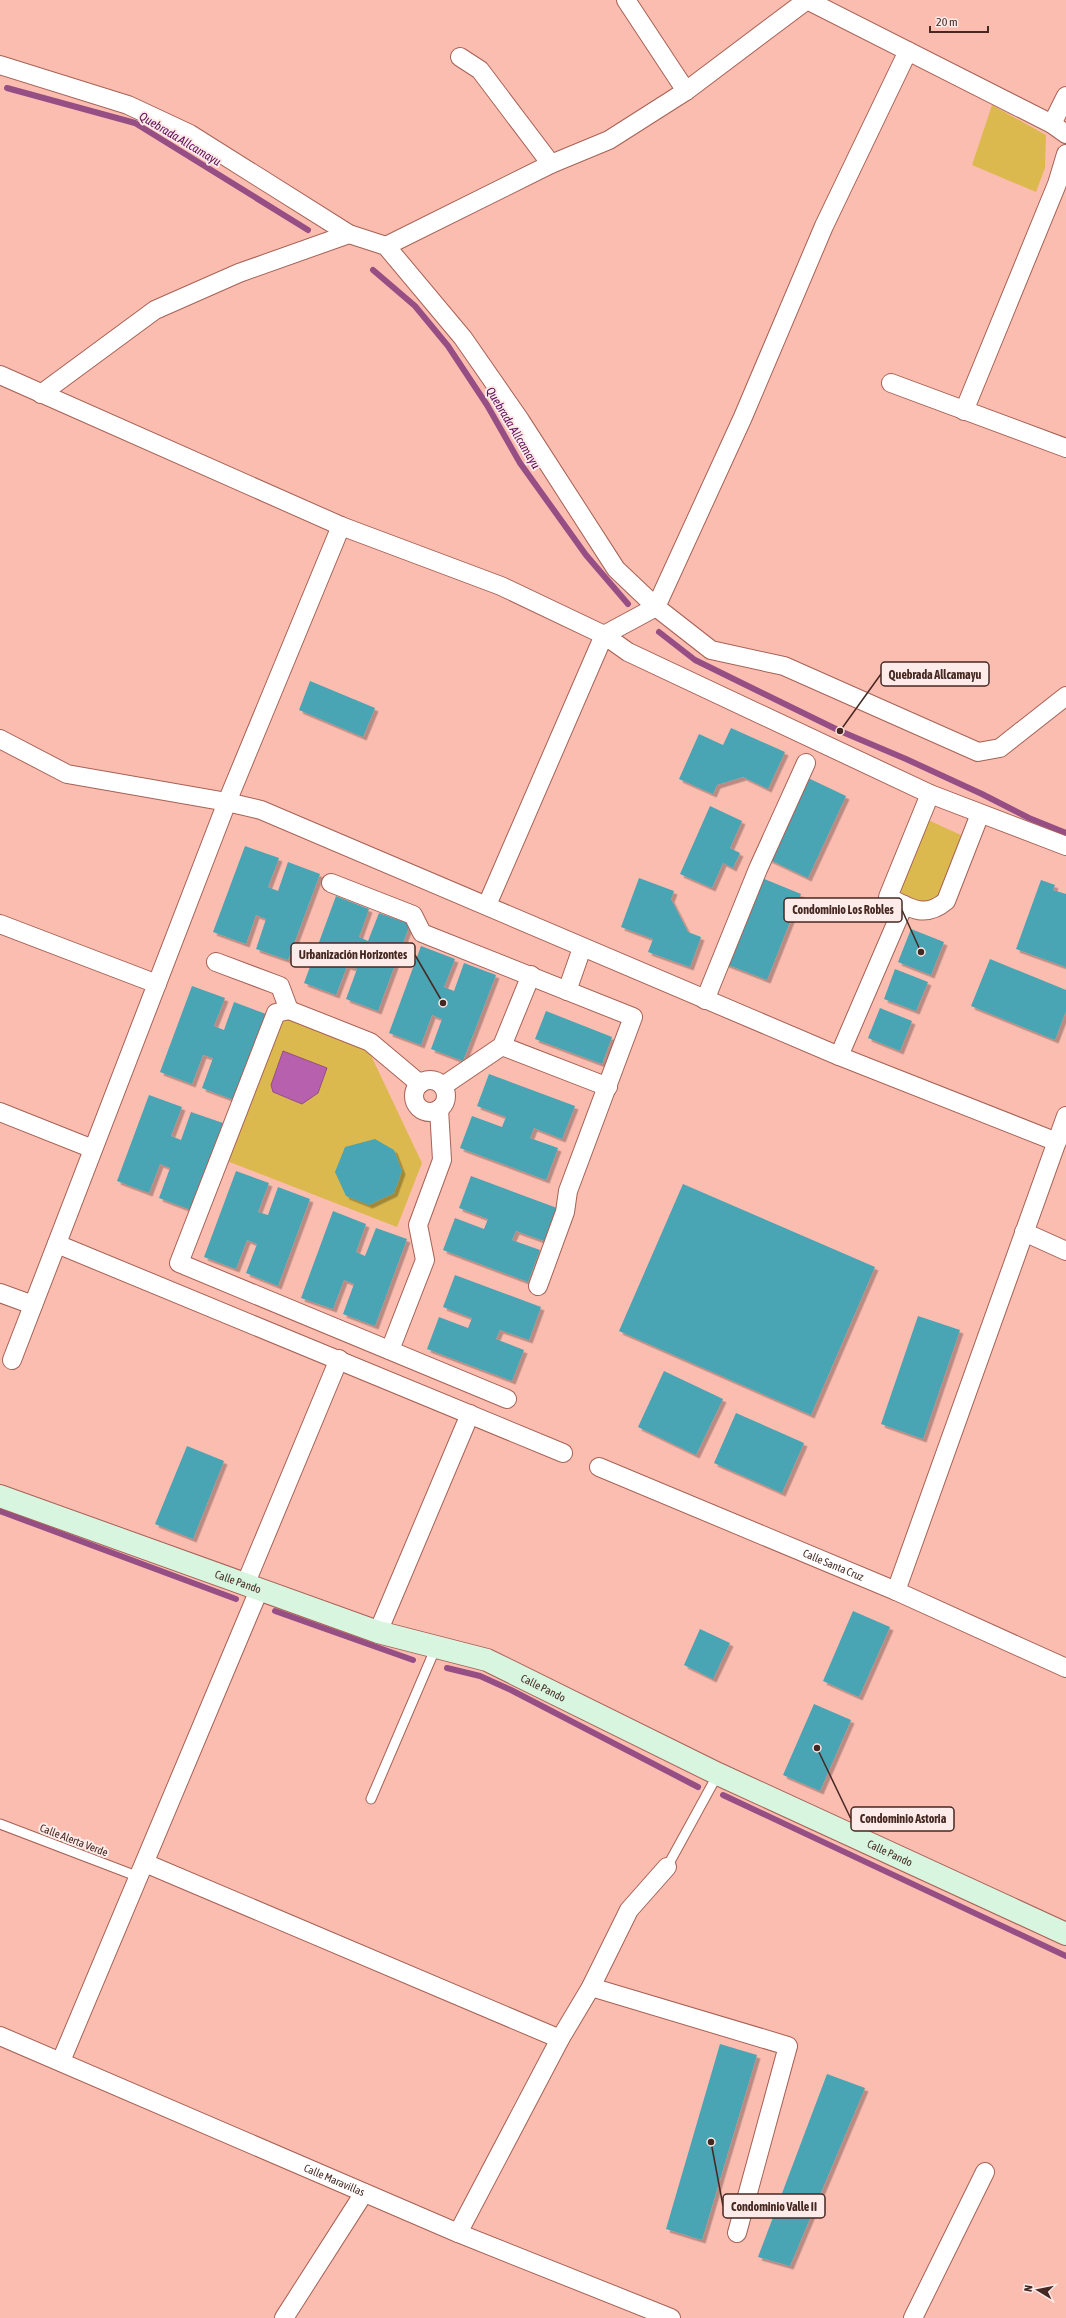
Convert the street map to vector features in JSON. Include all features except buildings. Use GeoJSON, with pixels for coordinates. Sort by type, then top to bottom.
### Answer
{"type":"FeatureCollection","features":[{"type":"Feature","properties":{"kind":"street"},"geometry":{"type":"LineString","coordinates":[[626,0],[686,91]]}},
{"type":"Feature","properties":{"kind":"street"},"geometry":{"type":"LineString","coordinates":[[386,246],[551,164],[609,140],[686,91],[807,0],[1059,129],[1066,96]]}},
{"type":"Feature","properties":{"kind":"street"},"geometry":{"type":"LineString","coordinates":[[487,905],[604,635],[656,607],[743,418],[824,226],[908,51]]}},
{"type":"Feature","properties":{"kind":"street"},"geometry":{"type":"LineString","coordinates":[[460,57],[480,70],[551,164]]}},
{"type":"Feature","properties":{"kind":"street"},"geometry":{"type":"LineString","coordinates":[[0,65],[128,105],[190,134],[349,234],[386,246],[463,338],[520,420],[616,569],[656,607],[711,650],[784,666],[978,752],[1000,748],[1066,696]]}},
{"type":"Feature","properties":{"kind":"street"},"geometry":{"type":"LineString","coordinates":[[964,411],[1061,186],[1066,154]]}},
{"type":"Feature","properties":{"kind":"street"},"geometry":{"type":"LineString","coordinates":[[41,394],[155,310],[239,273],[349,234]]}},
{"type":"Feature","properties":{"kind":"street"},"geometry":{"type":"LineString","coordinates":[[0,375],[341,526],[501,586],[604,635],[628,652],[930,794],[1066,846]]}},
{"type":"Feature","properties":{"kind":"street"},"geometry":{"type":"LineString","coordinates":[[891,383],[1066,448]]}},
{"type":"Feature","properties":{"kind":"street"},"geometry":{"type":"LineString","coordinates":[[12,1360],[227,802],[341,526]]}},
{"type":"Feature","properties":{"kind":"street"},"geometry":{"type":"LineString","coordinates":[[0,739],[67,774],[227,802],[261,810],[487,905],[582,948],[705,1000],[840,1056],[1057,1142]]}},
{"type":"Feature","properties":{"kind":"street"},"geometry":{"type":"LineString","coordinates":[[705,1000],[758,869],[806,763]]}},
{"type":"Feature","properties":{"kind":"street"},"geometry":{"type":"LineString","coordinates":[[930,794],[888,897],[915,910],[926,912],[938,908],[946,901],[980,814]]}},
{"type":"Feature","properties":{"kind":"street"},"geometry":{"type":"LineString","coordinates":[[331,883],[414,915],[422,933],[531,975],[633,1017],[568,1192],[565,1212],[538,1286]]}},
{"type":"Feature","properties":{"kind":"street"},"geometry":{"type":"LineString","coordinates":[[840,1056],[904,905]]}},
{"type":"Feature","properties":{"kind":"street"},"geometry":{"type":"LineString","coordinates":[[0,924],[157,984]]}},
{"type":"Feature","properties":{"kind":"street"},"geometry":{"type":"LineString","coordinates":[[567,991],[582,948]]}},
{"type":"Feature","properties":{"kind":"street"},"geometry":{"type":"LineString","coordinates":[[216,962],[280,986],[289,1010]]}},
{"type":"Feature","properties":{"kind":"street"},"geometry":{"type":"LineString","coordinates":[[443,1086],[502,1046],[531,975]]}},
{"type":"Feature","properties":{"kind":"street"},"geometry":{"type":"LineString","coordinates":[[420,1084],[370,1042],[289,1010],[276,1014],[179,1263],[507,1399]]}},
{"type":"Feature","properties":{"kind":"street"},"geometry":{"type":"LineString","coordinates":[[502,1046],[608,1087]]}},
{"type":"Feature","properties":{"kind":"street"},"geometry":{"type":"LineString","coordinates":[[429,1080],[443,1086],[445,1101],[439,1109],[434,1112],[424,1111],[416,1104],[415,1093],[420,1084],[429,1080]]}},
{"type":"Feature","properties":{"kind":"street"},"geometry":{"type":"LineString","coordinates":[[390,1350],[425,1260],[418,1225],[442,1160],[439,1109]]}},
{"type":"Feature","properties":{"kind":"street"},"geometry":{"type":"LineString","coordinates":[[0,1112],[94,1149]]}},
{"type":"Feature","properties":{"kind":"street"},"geometry":{"type":"LineString","coordinates":[[896,1591],[1066,1116]]}},
{"type":"Feature","properties":{"kind":"street"},"geometry":{"type":"LineString","coordinates":[[1024,1232],[1066,1251]]}},
{"type":"Feature","properties":{"kind":"street"},"geometry":{"type":"LineString","coordinates":[[57,1244],[339,1359],[563,1453]]}},
{"type":"Feature","properties":{"kind":"street"},"geometry":{"type":"LineString","coordinates":[[0,1293],[33,1305]]}},
{"type":"Feature","properties":{"kind":"street"},"geometry":{"type":"LineString","coordinates":[[61,2061],[142,1870],[339,1359]]}},
{"type":"Feature","properties":{"kind":"street"},"geometry":{"type":"LineString","coordinates":[[378,1632],[470,1414]]}},
{"type":"Feature","properties":{"kind":"street","name":"Calle Santa Cruz"},"geometry":{"type":"LineString","coordinates":[[599,1467],[896,1591],[1066,1668]]}},
{"type":"Feature","properties":{"kind":"street","name":"Calle Pando"},"geometry":{"type":"LineString","coordinates":[[0,1496],[378,1632],[487,1660],[718,1774],[1065,1931]]}},
{"type":"Feature","properties":{"kind":"street"},"geometry":{"type":"LineString","coordinates":[[458,2233],[560,2038],[592,1987],[629,1910],[668,1867]]}},
{"type":"Feature","properties":{"kind":"street"},"geometry":{"type":"LineString","coordinates":[[142,1870],[560,2038]]}},
{"type":"Feature","properties":{"kind":"street"},"geometry":{"type":"LineString","coordinates":[[592,1987],[788,2046],[737,2233]]}},
{"type":"Feature","properties":{"kind":"street","name":"Calle Maravillas"},"geometry":{"type":"LineString","coordinates":[[0,2036],[458,2233],[671,2318]]}},
{"type":"Feature","properties":{"kind":"street"},"geometry":{"type":"LineString","coordinates":[[913,2318],[985,2172]]}},
{"type":"Feature","properties":{"kind":"street"},"geometry":{"type":"LineString","coordinates":[[284,2318],[364,2193]]}},
{"type":"Feature","properties":{"kind":"lane"},"geometry":{"type":"LineString","coordinates":[[371,1799],[436,1647]]}},
{"type":"Feature","properties":{"kind":"lane"},"geometry":{"type":"LineString","coordinates":[[668,1867],[718,1774]]}},
{"type":"Feature","properties":{"kind":"lane","name":"Calle Alerta Verde"},"geometry":{"type":"LineString","coordinates":[[0,1824],[142,1870]]}},
{"type":"Feature","properties":{"kind":"shaded area"},"geometry":{"type":"Polygon","coordinates":[[[992,105],[1046,135],[1045,168],[1036,192],[972,165],[992,105]]]}},
{"type":"Feature","properties":{"kind":"shaded area"},"geometry":{"type":"Polygon","coordinates":[[[926,819],[963,836],[937,901],[919,903],[908,900],[901,892],[899,885],[926,819]]]}},
{"type":"Feature","properties":{"kind":"shaded area"},"geometry":{"type":"Polygon","coordinates":[[[285,1018],[368,1049],[422,1163],[397,1227],[227,1161],[280,1020],[285,1018]]]}},
{"type":"Feature","properties":{"kind":"shaded area"},"geometry":{"type":"Polygon","coordinates":[[[283,1051],[327,1068],[318,1093],[302,1104],[273,1092],[271,1085],[283,1051]]]}},
{"type":"Feature","properties":{"kind":"waterway","name":"Quebrada Allcamayu"},"geometry":{"type":"LineString","coordinates":[[7,88],[135,123],[308,230]]}},
{"type":"Feature","properties":{"kind":"waterway","name":"Quebrada Allcamayu"},"geometry":{"type":"LineString","coordinates":[[373,270],[415,306],[448,346],[487,405],[520,463],[586,555],[628,604]]}},
{"type":"Feature","properties":{"kind":"waterway","name":"Quebrada Allcamayu"},"geometry":{"type":"LineString","coordinates":[[659,632],[695,660],[840,731],[906,759],[982,794],[1029,818],[1066,833]]}},
{"type":"Feature","properties":{"kind":"waterway"},"geometry":{"type":"LineString","coordinates":[[0,1511],[236,1599]]}},
{"type":"Feature","properties":{"kind":"waterway"},"geometry":{"type":"LineString","coordinates":[[275,1611],[413,1660]]}},
{"type":"Feature","properties":{"kind":"waterway"},"geometry":{"type":"LineString","coordinates":[[447,1668],[480,1676],[511,1690],[698,1787]]}},
{"type":"Feature","properties":{"kind":"waterway"},"geometry":{"type":"LineString","coordinates":[[723,1795],[1066,1956]]}},
{"type":"Feature","properties":{"kind":"place","name":"Quebrada Allcamayu"},"geometry":{"type":"Point","coordinates":[840,731]}},
{"type":"Feature","properties":{"kind":"place","name":"Condominio Los Robles"},"geometry":{"type":"Point","coordinates":[921,952]}},
{"type":"Feature","properties":{"kind":"place","name":"Urbanización Horizontes"},"geometry":{"type":"Point","coordinates":[443,1003]}},
{"type":"Feature","properties":{"kind":"place","name":"Condominio Astoria"},"geometry":{"type":"Point","coordinates":[817,1748]}},
{"type":"Feature","properties":{"kind":"place","name":"Condominio Valle II"},"geometry":{"type":"Point","coordinates":[711,2142]}}]}
